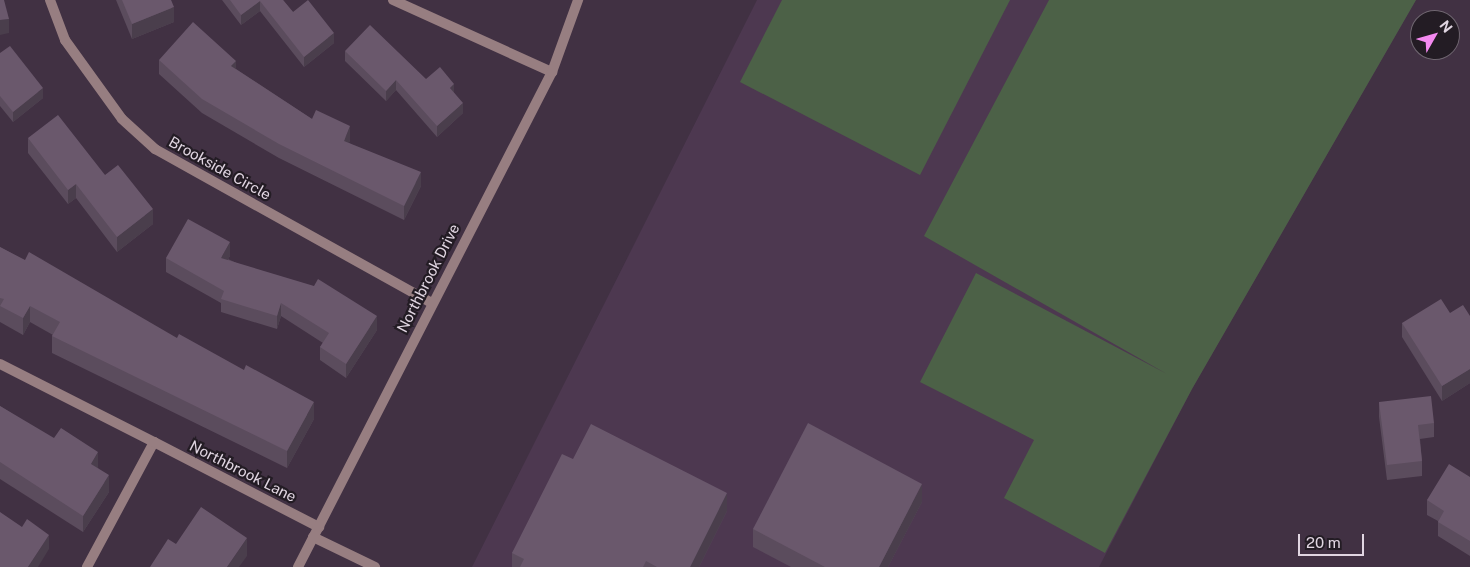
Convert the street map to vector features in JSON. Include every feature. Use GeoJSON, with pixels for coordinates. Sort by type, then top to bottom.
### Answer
{"type":"FeatureCollection","features":[{"type":"Feature","properties":{"kind":"street","name":"Brookside Circle"},"geometry":{"type":"LineString","coordinates":[[50,0],[65,40],[122,119],[155,149],[432,303]]}},
{"type":"Feature","properties":{"kind":"street"},"geometry":{"type":"LineString","coordinates":[[393,0],[552,72]]}},
{"type":"Feature","properties":{"kind":"street","name":"Northbrook Drive"},"geometry":{"type":"LineString","coordinates":[[298,567],[552,72],[578,0]]}},
{"type":"Feature","properties":{"kind":"street","name":"Northbrook Lane"},"geometry":{"type":"LineString","coordinates":[[0,364],[319,527]]}},
{"type":"Feature","properties":{"kind":"street"},"geometry":{"type":"LineString","coordinates":[[87,567],[154,442]]}},
{"type":"Feature","properties":{"kind":"street"},"geometry":{"type":"LineString","coordinates":[[313,537],[374,567]]}},
{"type":"Feature","properties":{"kind":"shaded area"},"geometry":{"type":"Polygon","coordinates":[[[757,0],[1416,0],[1192,389],[1099,567],[472,567],[757,0]]]}},
{"type":"Feature","properties":{"kind":"green space"},"geometry":{"type":"Polygon","coordinates":[[[782,0],[1010,0],[920,175],[740,82],[782,0]]]}},
{"type":"Feature","properties":{"kind":"green space"},"geometry":{"type":"Polygon","coordinates":[[[1049,0],[1416,0],[1192,389],[1105,553],[1004,498],[1034,440],[920,382],[976,273],[1167,374],[924,236],[1049,0]]]}},
{"type":"Feature","properties":{"kind":"building"},"geometry":{"type":"Polygon","coordinates":[[[0,0],[4,0],[9,19],[0,20],[0,0]]]}},
{"type":"Feature","properties":{"kind":"building"},"geometry":{"type":"Polygon","coordinates":[[[122,0],[171,0],[174,7],[132,24],[122,0]]]}},
{"type":"Feature","properties":{"kind":"building"},"geometry":{"type":"Polygon","coordinates":[[[230,0],[283,0],[293,12],[308,0],[334,33],[304,57],[260,1],[241,15],[230,0]]]}},
{"type":"Feature","properties":{"kind":"building"},"geometry":{"type":"Polygon","coordinates":[[[193,22],[236,61],[231,66],[312,119],[316,110],[350,126],[344,141],[421,172],[404,206],[279,144],[202,99],[159,60],[193,22]]]}},
{"type":"Feature","properties":{"kind":"building"},"geometry":{"type":"Polygon","coordinates":[[[370,25],[426,79],[440,67],[454,84],[450,88],[463,103],[437,126],[396,80],[386,91],[345,51],[370,25]]]}},
{"type":"Feature","properties":{"kind":"building"},"geometry":{"type":"Polygon","coordinates":[[[10,46],[43,88],[13,112],[0,96],[0,53],[10,46]]]}},
{"type":"Feature","properties":{"kind":"building"},"geometry":{"type":"Polygon","coordinates":[[[58,115],[105,175],[118,165],[153,209],[117,237],[76,184],[68,190],[28,138],[58,115]]]}},
{"type":"Feature","properties":{"kind":"building"},"geometry":{"type":"Polygon","coordinates":[[[188,219],[230,242],[221,258],[314,286],[318,279],[377,316],[346,364],[320,347],[329,333],[281,303],[277,316],[221,299],[224,291],[166,258],[188,219]]]}},
{"type":"Feature","properties":{"kind":"building"},"geometry":{"type":"Polygon","coordinates":[[[0,247],[25,260],[29,252],[177,338],[179,334],[244,370],[246,365],[314,402],[287,451],[52,336],[60,322],[30,306],[23,318],[0,306],[4,299],[0,298],[0,247]]]}},
{"type":"Feature","properties":{"kind":"building"},"geometry":{"type":"Polygon","coordinates":[[[1441,299],[1450,313],[1463,305],[1470,316],[1470,369],[1442,386],[1402,323],[1441,299]]]}},
{"type":"Feature","properties":{"kind":"building"},"geometry":{"type":"Polygon","coordinates":[[[1431,396],[1434,423],[1418,425],[1422,461],[1387,465],[1379,402],[1431,396]]]}},
{"type":"Feature","properties":{"kind":"building"},"geometry":{"type":"Polygon","coordinates":[[[0,406],[54,438],[61,428],[98,452],[91,464],[109,475],[83,516],[0,462],[0,406]]]}},
{"type":"Feature","properties":{"kind":"building"},"geometry":{"type":"Polygon","coordinates":[[[808,423],[922,484],[879,567],[825,567],[753,529],[808,423]]]}},
{"type":"Feature","properties":{"kind":"building"},"geometry":{"type":"Polygon","coordinates":[[[591,424],[727,493],[690,567],[657,567],[646,561],[643,567],[520,567],[524,559],[512,553],[562,454],[573,459],[591,424]]]}},
{"type":"Feature","properties":{"kind":"building"},"geometry":{"type":"Polygon","coordinates":[[[1449,464],[1470,477],[1470,541],[1438,522],[1444,511],[1427,500],[1449,464]]]}},
{"type":"Feature","properties":{"kind":"building"},"geometry":{"type":"Polygon","coordinates":[[[201,507],[247,538],[227,567],[150,567],[168,539],[176,544],[201,507]]]}},
{"type":"Feature","properties":{"kind":"building"},"geometry":{"type":"Polygon","coordinates":[[[0,512],[22,527],[27,519],[49,535],[28,567],[0,567],[0,512]]]}}]}
